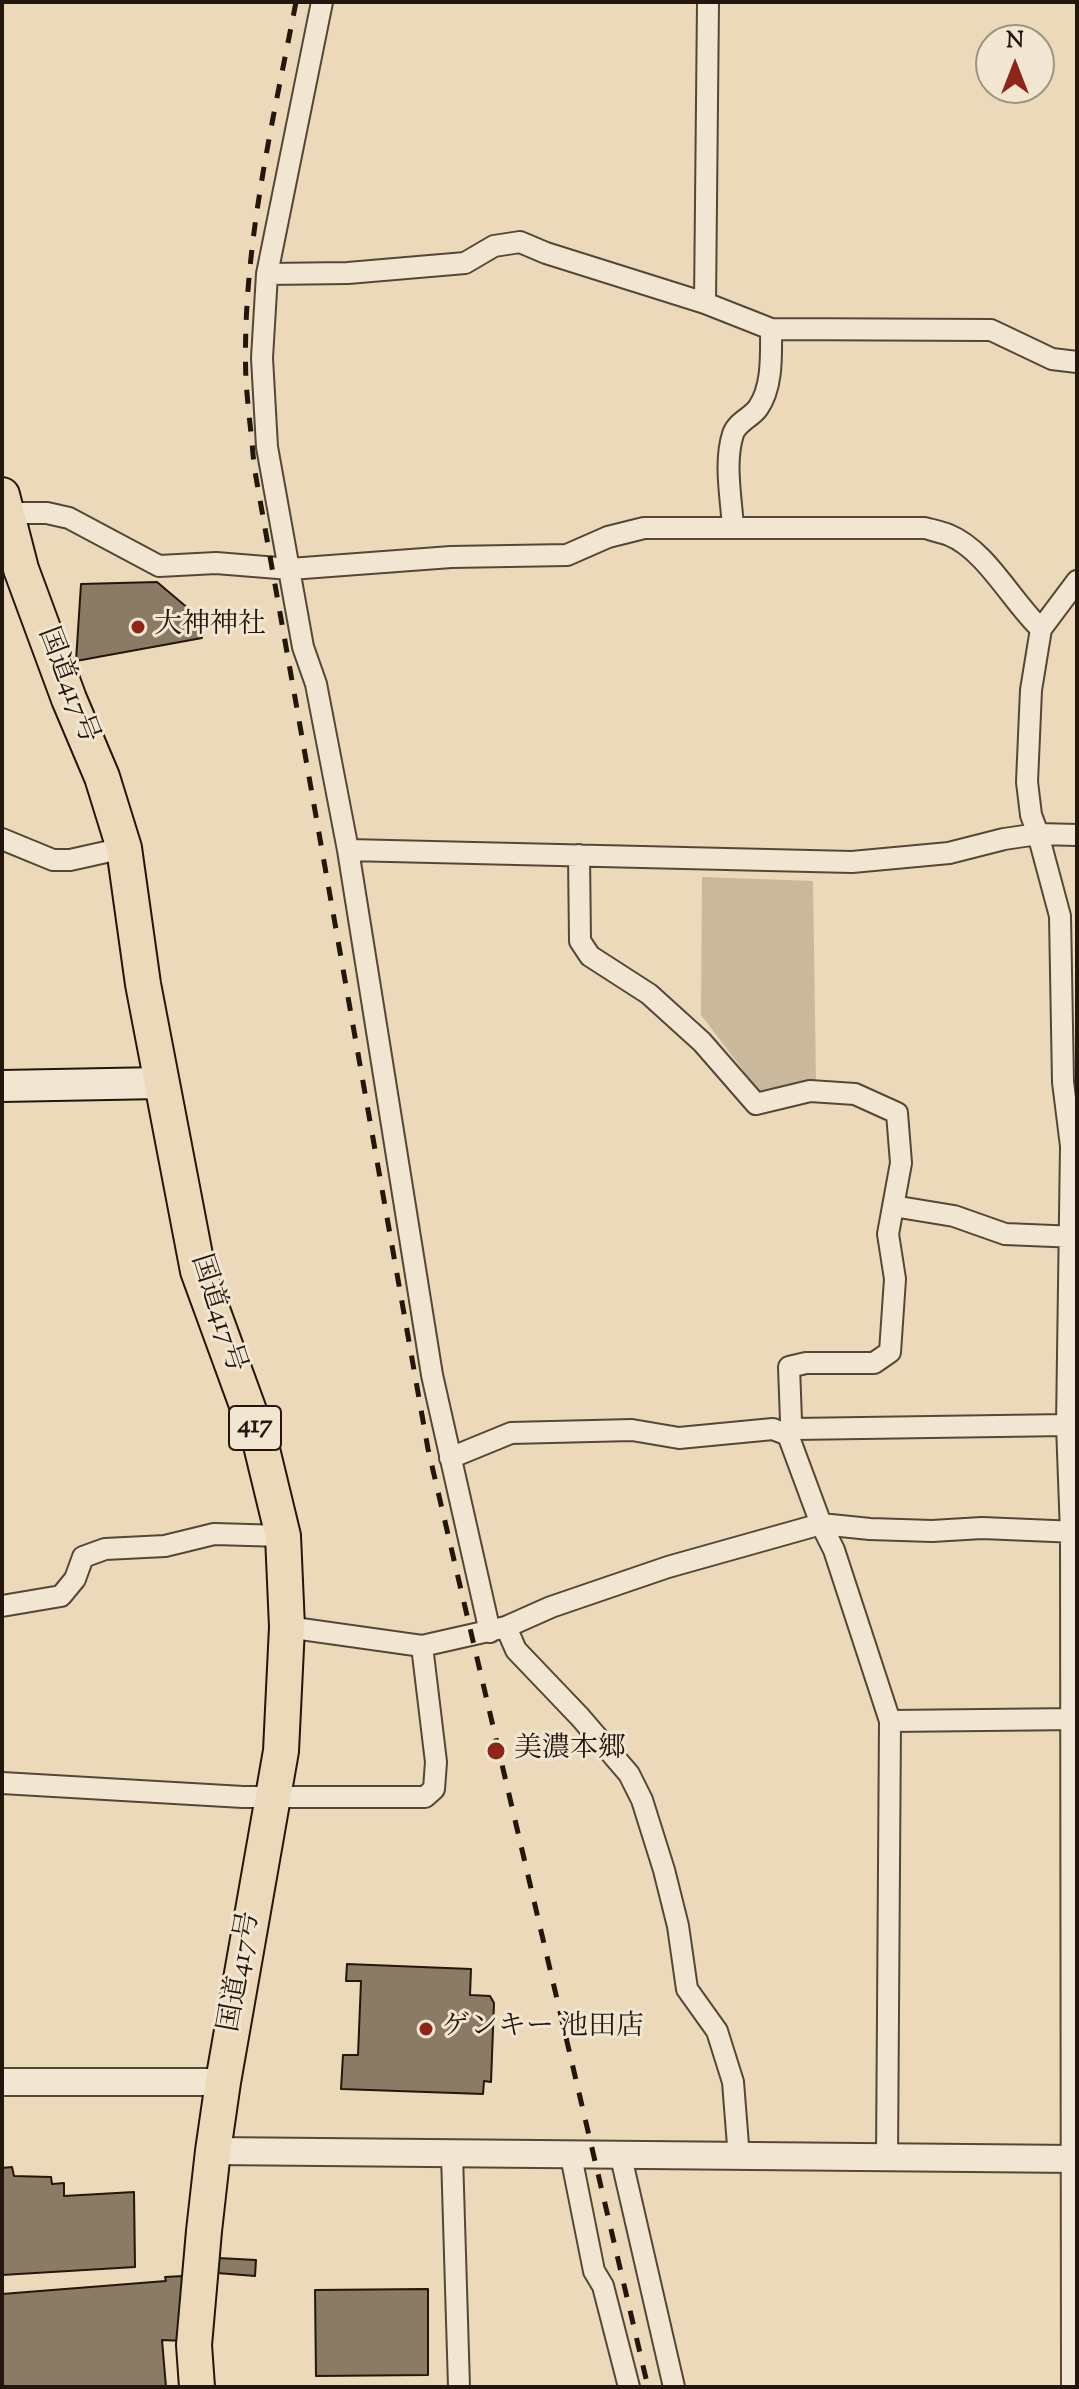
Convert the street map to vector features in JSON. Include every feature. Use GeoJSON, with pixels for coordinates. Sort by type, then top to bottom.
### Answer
{"type":"FeatureCollection","features":[{"type":"Feature","properties":{"kind":"highway","name":"国道417号"},"geometry":{"type":"LineString","coordinates":[[4,504],[21,569],[69,699],[102,777],[124,848],[161,1083],[198,1271],[260,1441],[283,1536],[287,1627],[281,1751],[213,2151],[195,2331],[197,2387]]}},
{"type":"Feature","properties":{"kind":"main road"},"geometry":{"type":"LineString","coordinates":[[2,1086],[161,1083]]}},
{"type":"Feature","properties":{"kind":"street"},"geometry":{"type":"LineString","coordinates":[[322,2],[267,274],[262,358],[267,447],[303,647],[316,684],[348,850],[408,1233],[450,1458],[498,1629],[629,1774],[642,1800],[671,1898],[687,1989],[717,2031],[733,2082],[739,2158]]}},
{"type":"Feature","properties":{"kind":"street"},"geometry":{"type":"LineString","coordinates":[[705,303],[708,2]]}},
{"type":"Feature","properties":{"kind":"street"},"geometry":{"type":"LineString","coordinates":[[267,274],[348,273],[465,263],[494,246],[520,242],[705,303],[771,329],[991,330],[1052,359],[1077,362]]}},
{"type":"Feature","properties":{"kind":"street"},"geometry":{"type":"LineString","coordinates":[[733,527],[729,452],[734,429],[757,410],[766,395],[771,329]]}},
{"type":"Feature","properties":{"kind":"street"},"geometry":{"type":"LineString","coordinates":[[4,504],[69,518],[159,566],[216,563],[290,569],[451,557],[567,555],[608,537],[644,528],[925,528],[950,535],[963,543],[990,568],[1022,611],[1041,629]]}},
{"type":"Feature","properties":{"kind":"street"},"geometry":{"type":"LineString","coordinates":[[1072,2387],[1075,2159],[1074,1532],[1067,1425],[1074,1237],[1071,1146],[1063,1082],[1060,916],[1031,815],[1027,782],[1031,690],[1041,629],[1077,581]]}},
{"type":"Feature","properties":{"kind":"street"},"geometry":{"type":"LineString","coordinates":[[348,850],[852,862],[949,853],[1038,834],[1077,835]]}},
{"type":"Feature","properties":{"kind":"street"},"geometry":{"type":"LineString","coordinates":[[2,839],[53,860],[70,860],[124,848]]}},
{"type":"Feature","properties":{"kind":"street"},"geometry":{"type":"LineString","coordinates":[[579,855],[580,941],[590,956],[649,994],[702,1042],[756,1104],[810,1091],[855,1094],[897,1113],[901,1163],[888,1234],[895,1279],[890,1352],[874,1363],[806,1363],[789,1367],[791,1432],[821,1524],[834,1550],[890,1721],[887,2158]]}},
{"type":"Feature","properties":{"kind":"street"},"geometry":{"type":"LineString","coordinates":[[893,1206],[954,1216],[1005,1234],[1074,1237]]}},
{"type":"Feature","properties":{"kind":"street"},"geometry":{"type":"LineString","coordinates":[[450,1458],[511,1433],[632,1430],[679,1438],[773,1429],[791,1432],[1067,1425]]}},
{"type":"Feature","properties":{"kind":"street"},"geometry":{"type":"LineString","coordinates":[[287,1627],[422,1646],[498,1629],[551,1607],[668,1567],[821,1524],[932,1531],[982,1528],[1074,1532]]}},
{"type":"Feature","properties":{"kind":"street"},"geometry":{"type":"LineString","coordinates":[[2,1606],[61,1596],[75,1579],[83,1557],[105,1549],[165,1546],[214,1534],[283,1536]]}},
{"type":"Feature","properties":{"kind":"street"},"geometry":{"type":"LineString","coordinates":[[2,1783],[273,1798],[425,1797],[434,1789],[436,1762],[422,1646]]}},
{"type":"Feature","properties":{"kind":"street"},"geometry":{"type":"LineString","coordinates":[[890,1721],[1074,1719]]}},
{"type":"Feature","properties":{"kind":"street"},"geometry":{"type":"LineString","coordinates":[[2,2082],[223,2082]]}},
{"type":"Feature","properties":{"kind":"street"},"geometry":{"type":"LineString","coordinates":[[213,2151],[1075,2159]]}},
{"type":"Feature","properties":{"kind":"street"},"geometry":{"type":"LineString","coordinates":[[452,2155],[459,2387]]}},
{"type":"Feature","properties":{"kind":"street"},"geometry":{"type":"LineString","coordinates":[[571,2156],[594,2271],[603,2286],[629,2387]]}},
{"type":"Feature","properties":{"kind":"street"},"geometry":{"type":"LineString","coordinates":[[621,2157],[674,2387]]}},
{"type":"Feature","properties":{"kind":"shaded area"},"geometry":{"type":"Polygon","coordinates":[[[702,877],[813,881],[816,1083],[762,1095],[701,1015],[702,877]]]}},
{"type":"Feature","properties":{"kind":"building","name":"大神神社"},"geometry":{"type":"Polygon","coordinates":[[[157,582],[196,615],[202,638],[76,661],[81,584],[157,582]]]}},
{"type":"Feature","properties":{"kind":"building","name":"ゲンキー 池田店"},"geometry":{"type":"Polygon","coordinates":[[[347,1964],[471,1969],[470,1995],[490,1996],[494,2003],[491,2082],[484,2081],[483,2094],[341,2089],[343,2055],[358,2055],[361,1981],[346,1981],[347,1964]]]}},
{"type":"Feature","properties":{"kind":"building"},"geometry":{"type":"Polygon","coordinates":[[[12,2167],[14,2176],[51,2177],[52,2184],[64,2183],[64,2196],[134,2192],[135,2267],[2,2275],[2,2168],[12,2167]]]}},
{"type":"Feature","properties":{"kind":"building"},"geometry":{"type":"Polygon","coordinates":[[[218,2258],[256,2260],[255,2276],[217,2273],[218,2258]]]}},
{"type":"Feature","properties":{"kind":"building"},"geometry":{"type":"Polygon","coordinates":[[[183,2276],[185,2341],[162,2340],[166,2387],[2,2387],[2,2294],[166,2281],[165,2277],[183,2276]]]}},
{"type":"Feature","properties":{"kind":"building"},"geometry":{"type":"Polygon","coordinates":[[[428,2289],[428,2375],[316,2376],[315,2290],[428,2289]]]}},
{"type":"Feature","properties":{"kind":"railway"},"geometry":{"type":"LineString","coordinates":[[296,2],[260,190],[248,286],[246,381],[254,466],[428,1449],[648,2387]]}},
{"type":"Feature","properties":{"kind":"place","name":"大神神社"},"geometry":{"type":"Point","coordinates":[138,627]}},
{"type":"Feature","properties":{"kind":"place","name":"美濃本郷"},"geometry":{"type":"Point","coordinates":[496,1751]}},
{"type":"Feature","properties":{"kind":"place","name":"ゲンキー 池田店"},"geometry":{"type":"Point","coordinates":[426,2029]}}]}
